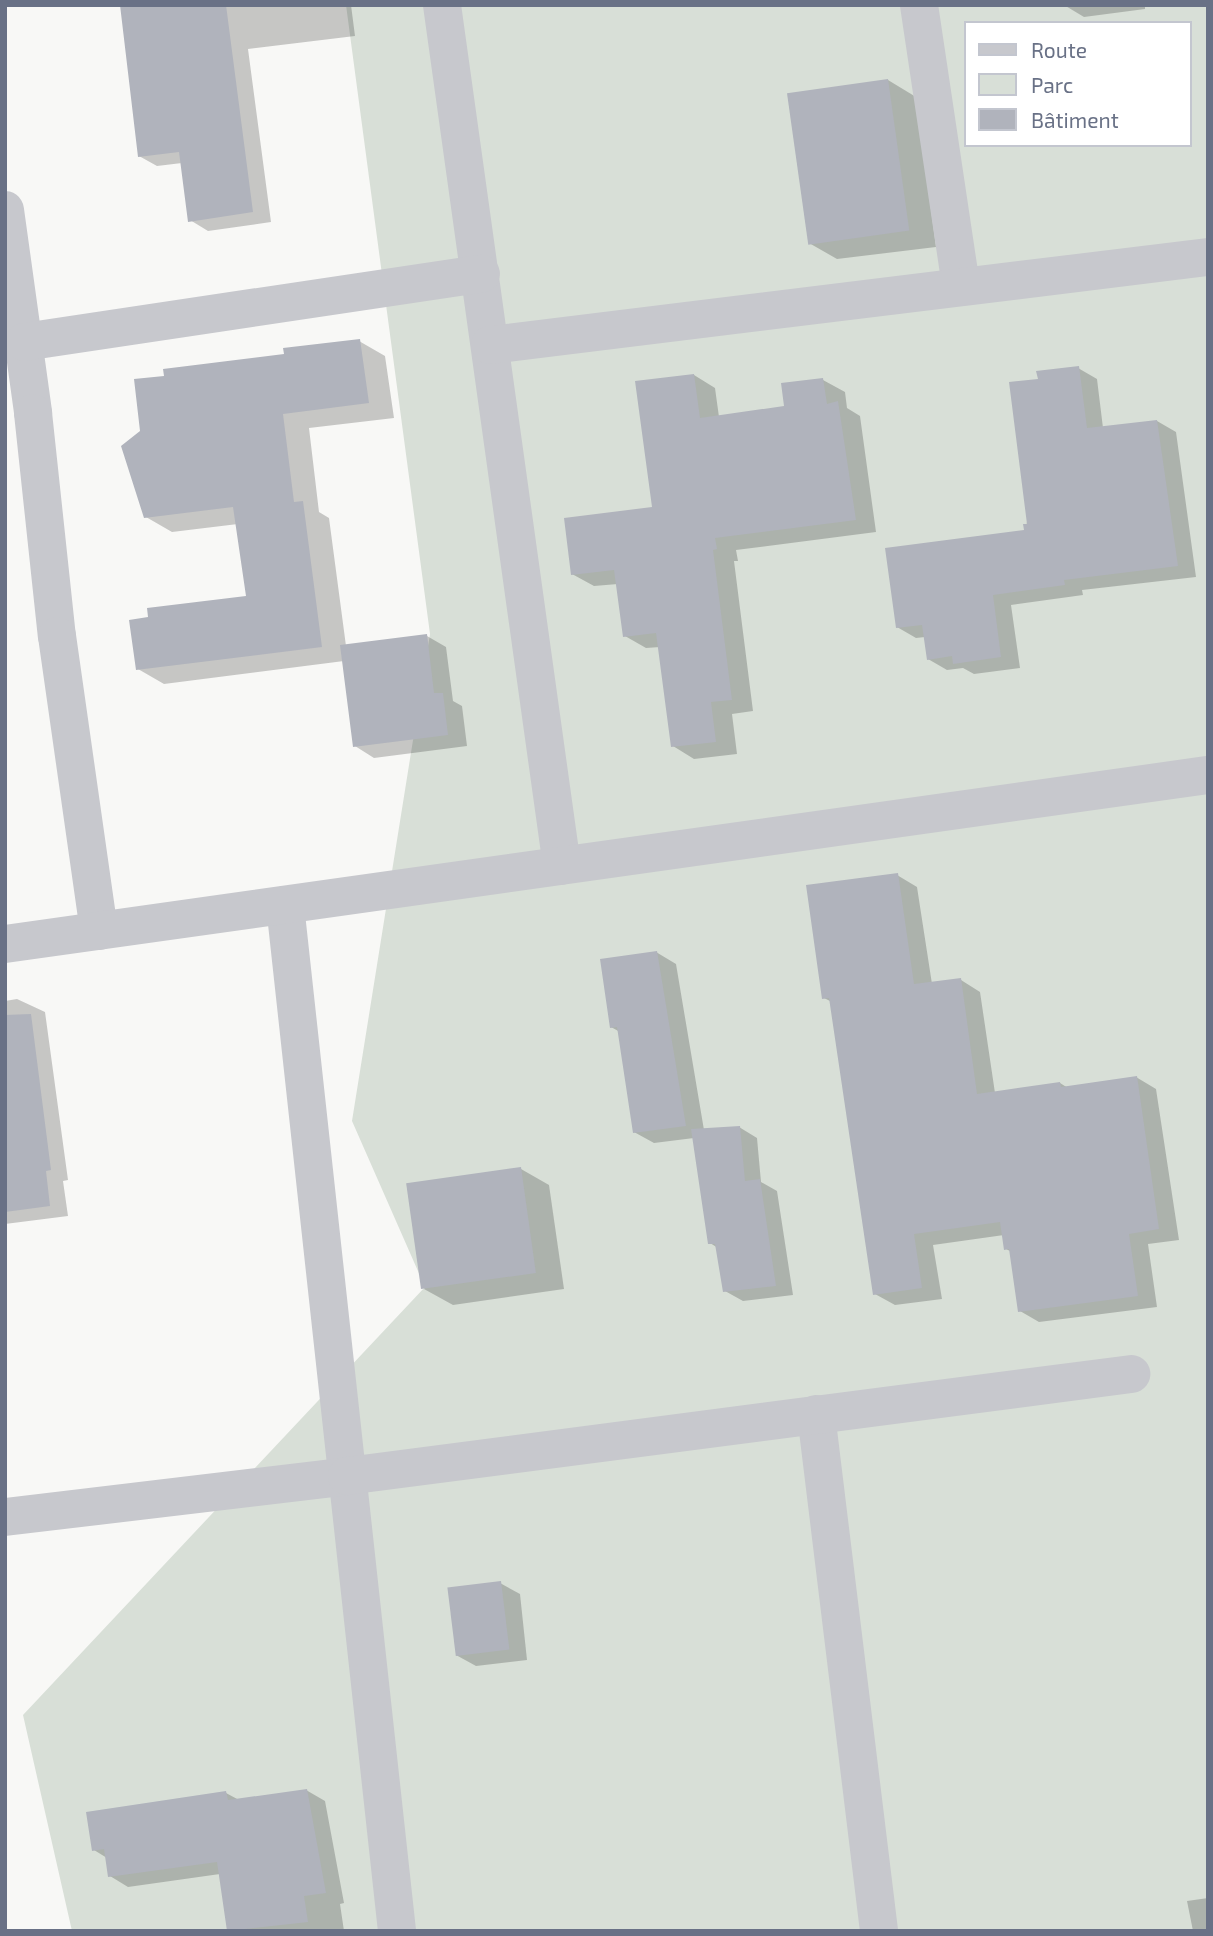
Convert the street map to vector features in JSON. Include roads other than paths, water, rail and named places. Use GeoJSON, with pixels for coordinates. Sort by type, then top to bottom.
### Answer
{"type":"FeatureCollection","features":[{"type":"Feature","properties":{"kind":"street"},"geometry":{"type":"LineString","coordinates":[[442,5],[562,866]]}},
{"type":"Feature","properties":{"kind":"street"},"geometry":{"type":"LineString","coordinates":[[919,5],[961,287]]}},
{"type":"Feature","properties":{"kind":"street"},"geometry":{"type":"LineString","coordinates":[[5,210],[24,342],[19,415],[57,636],[99,931]]}},
{"type":"Feature","properties":{"kind":"street"},"geometry":{"type":"LineString","coordinates":[[490,345],[1208,257]]}},
{"type":"Feature","properties":{"kind":"street"},"geometry":{"type":"LineString","coordinates":[[24,342],[481,274]]}},
{"type":"Feature","properties":{"kind":"street"},"geometry":{"type":"LineString","coordinates":[[5,944],[1208,775]]}},
{"type":"Feature","properties":{"kind":"street"},"geometry":{"type":"LineString","coordinates":[[285,905],[397,1931]]}},
{"type":"Feature","properties":{"kind":"street"},"geometry":{"type":"LineString","coordinates":[[5,1517],[347,1476],[1131,1374]]}},
{"type":"Feature","properties":{"kind":"street"},"geometry":{"type":"LineString","coordinates":[[816,1414],[879,1931]]}}]}
